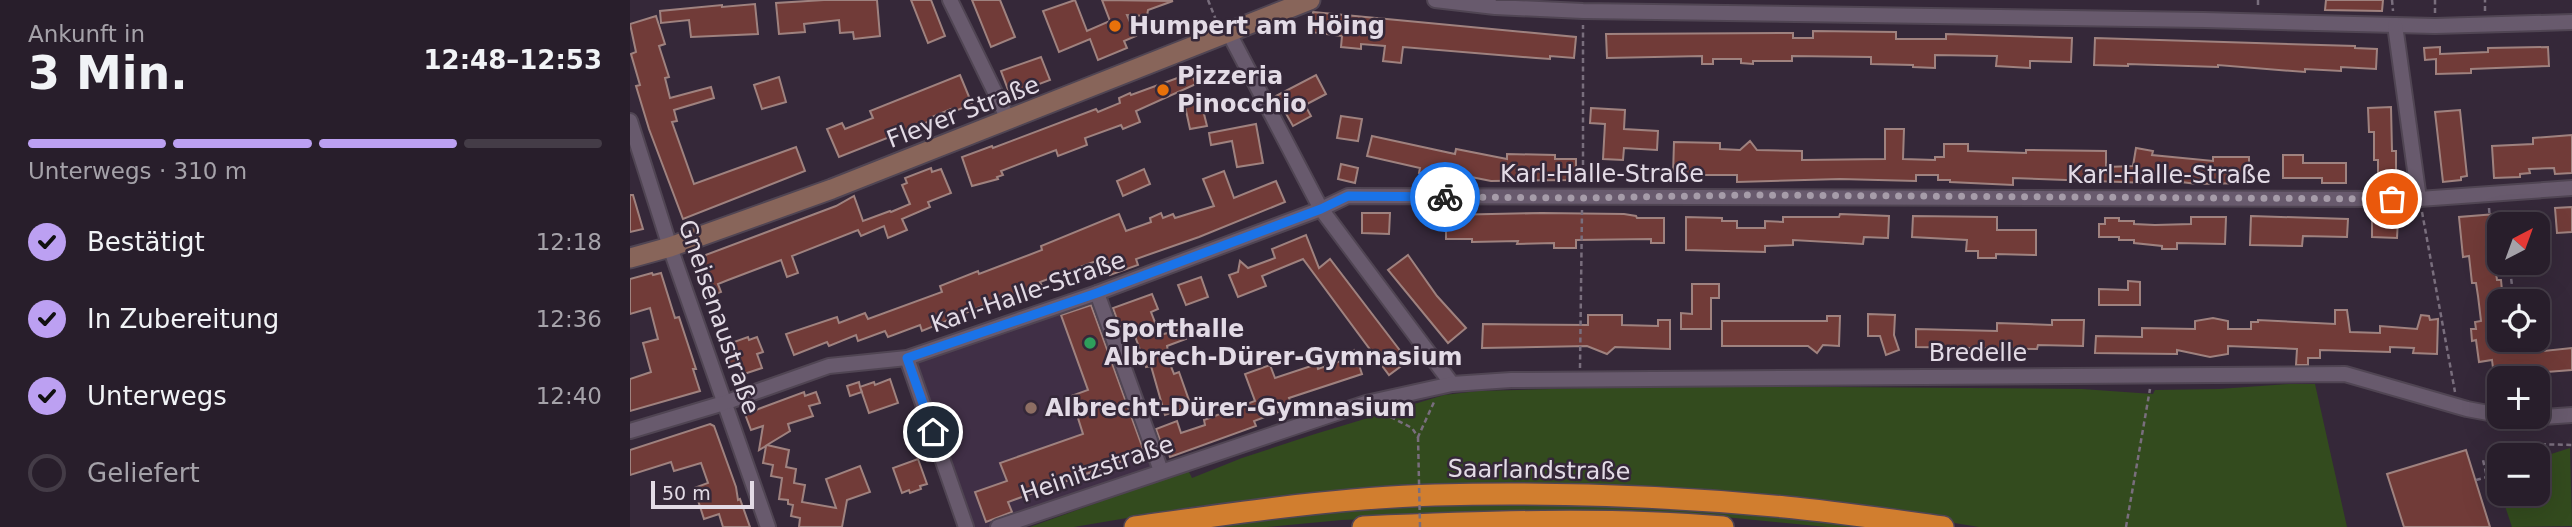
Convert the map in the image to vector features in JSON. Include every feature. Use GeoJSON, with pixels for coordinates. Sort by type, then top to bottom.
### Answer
{"type":"FeatureCollection","features":[{"type":"Feature","properties":{"kind":"highway","name":"Saarlandstraße"},"geometry":{"type":"LineString","coordinates":[[1135,527],[1318,502],[1433,495],[1509,494],[1637,497],[1786,507],[1943,527]]}},
{"type":"Feature","properties":{"kind":"highway","name":"Saarlandstraße"},"geometry":{"type":"LineString","coordinates":[[1363,527],[1455,523],[1621,522],[1723,527]]}},
{"type":"Feature","properties":{"kind":"street"},"geometry":{"type":"LineString","coordinates":[[950,0],[1009,121]]}},
{"type":"Feature","properties":{"kind":"street","name":"Fleyer Straße"},"geometry":{"type":"LineString","coordinates":[[630,258],[670,247],[832,189],[1310,0]]}},
{"type":"Feature","properties":{"kind":"street"},"geometry":{"type":"LineString","coordinates":[[1435,0],[1495,7],[1583,11],[2435,26],[2572,22]]}},
{"type":"Feature","properties":{"kind":"street"},"geometry":{"type":"LineString","coordinates":[[2395,25],[2419,199]]}},
{"type":"Feature","properties":{"kind":"street"},"geometry":{"type":"LineString","coordinates":[[1226,34],[1321,209],[1447,386]]}},
{"type":"Feature","properties":{"kind":"street","name":"Gneisenaustraße"},"geometry":{"type":"LineString","coordinates":[[630,121],[670,247],[768,527]]}},
{"type":"Feature","properties":{"kind":"street","name":"Karl-Halle-Straße"},"geometry":{"type":"LineString","coordinates":[[630,431],[724,403],[829,366],[907,358],[1097,293],[1321,209],[1348,196],[1583,198],[1746,195],[2419,199],[2572,188]]}},
{"type":"Feature","properties":{"kind":"street"},"geometry":{"type":"LineString","coordinates":[[1097,293],[1161,471]]}},
{"type":"Feature","properties":{"kind":"street"},"geometry":{"type":"LineString","coordinates":[[907,358],[966,527]]}},
{"type":"Feature","properties":{"kind":"street","name":"Bredelle"},"geometry":{"type":"LineString","coordinates":[[1447,386],[1511,380],[1579,379],[2345,374],[2487,412]]}},
{"type":"Feature","properties":{"kind":"street","name":"Heinitzstraße"},"geometry":{"type":"LineString","coordinates":[[998,527],[1366,403],[1447,386]]}},
{"type":"Feature","properties":{"kind":"street"},"geometry":{"type":"LineString","coordinates":[[2550,417],[2572,415]]}},
{"type":"Feature","properties":{"kind":"path"},"geometry":{"type":"LineString","coordinates":[[1208,0],[1226,34]]}},
{"type":"Feature","properties":{"kind":"path"},"geometry":{"type":"LineString","coordinates":[[2392,0],[2392,6]]}},
{"type":"Feature","properties":{"kind":"path"},"geometry":{"type":"LineString","coordinates":[[2435,0],[2435,5]]}},
{"type":"Feature","properties":{"kind":"path"},"geometry":{"type":"LineString","coordinates":[[1579,379],[1583,11]]}},
{"type":"Feature","properties":{"kind":"path"},"geometry":{"type":"LineString","coordinates":[[2487,194],[2489,212]]}},
{"type":"Feature","properties":{"kind":"path"},"geometry":{"type":"LineString","coordinates":[[2419,199],[2455,387],[2455,405]]}},
{"type":"Feature","properties":{"kind":"path"},"geometry":{"type":"LineString","coordinates":[[2126,527],[2152,375]]}},
{"type":"Feature","properties":{"kind":"path"},"geometry":{"type":"LineString","coordinates":[[1420,527],[1418,437],[1447,386]]}},
{"type":"Feature","properties":{"kind":"path"},"geometry":{"type":"LineString","coordinates":[[1366,403],[1412,428],[1418,437]]}},
{"type":"Feature","properties":{"kind":"path"},"geometry":{"type":"LineString","coordinates":[[2550,444],[2572,445]]}},
{"type":"Feature","properties":{"kind":"path"},"geometry":{"type":"LineString","coordinates":[[2476,480],[2487,477],[2483,460],[2487,459]]}},
{"type":"Feature","properties":{"kind":"shaded area","name":"Albrecht-Dürer-Gymnasium"},"geometry":{"type":"Polygon","coordinates":[[[1097,293],[1161,471],[995,527],[966,527],[907,358],[1097,293]]]}},
{"type":"Feature","properties":{"kind":"green space"},"geometry":{"type":"Polygon","coordinates":[[[2315,384],[2347,527],[1979,527],[1818,501],[1386,488],[1198,506],[1074,527],[1030,527],[1188,470],[1192,478],[1315,434],[1444,395],[1478,391],[1625,387],[1838,387],[2082,389],[2153,394],[2155,390],[2315,384]]]}},
{"type":"Feature","properties":{"kind":"green space"},"geometry":{"type":"Polygon","coordinates":[[[2570,448],[2572,526],[2512,527],[2505,506],[2550,506],[2550,454],[2570,448]]]}},
{"type":"Feature","properties":{"kind":"green space"},"geometry":{"type":"Polygon","coordinates":[[[1500,501],[1705,508],[1884,527],[1827,527],[1725,517],[1581,511],[1342,520],[1267,527],[1191,527],[1328,510],[1500,501]]]}},
{"type":"Feature","properties":{"kind":"building"},"geometry":{"type":"Polygon","coordinates":[[[877,0],[880,36],[854,39],[853,32],[840,33],[839,20],[804,24],[805,32],[779,34],[776,3],[877,0]]]}},
{"type":"Feature","properties":{"kind":"building"},"geometry":{"type":"Polygon","coordinates":[[[911,0],[931,0],[945,36],[928,43],[911,0]]]}},
{"type":"Feature","properties":{"kind":"building"},"geometry":{"type":"Polygon","coordinates":[[[972,0],[1000,0],[1015,37],[991,47],[972,0]]]}},
{"type":"Feature","properties":{"kind":"building"},"geometry":{"type":"Polygon","coordinates":[[[1075,0],[1087,31],[1110,21],[1102,0],[1173,1],[1148,10],[1147,16],[1127,15],[1136,36],[1124,41],[1127,48],[1098,60],[1090,39],[1059,52],[1043,11],[1075,0]]]}},
{"type":"Feature","properties":{"kind":"building"},"geometry":{"type":"Polygon","coordinates":[[[2326,0],[2383,0],[2382,11],[2325,10],[2326,0]]]}},
{"type":"Feature","properties":{"kind":"building"},"geometry":{"type":"Polygon","coordinates":[[[755,4],[758,34],[691,37],[689,20],[661,23],[660,11],[755,4]]]}},
{"type":"Feature","properties":{"kind":"building"},"geometry":{"type":"Polygon","coordinates":[[[1313,12],[1576,37],[1574,58],[1550,56],[1550,59],[1403,47],[1401,63],[1383,61],[1385,46],[1361,44],[1361,49],[1341,47],[1342,36],[1310,32],[1313,12]]]}},
{"type":"Feature","properties":{"kind":"building"},"geometry":{"type":"Polygon","coordinates":[[[656,16],[665,44],[659,46],[669,77],[665,78],[670,98],[711,87],[714,98],[674,110],[677,121],[672,122],[694,184],[796,147],[805,171],[683,219],[649,129],[636,86],[640,85],[631,54],[636,52],[630,24],[656,16]]]}},
{"type":"Feature","properties":{"kind":"building"},"geometry":{"type":"Polygon","coordinates":[[[1813,31],[1896,32],[1896,39],[1946,39],[1946,34],[2072,38],[2071,62],[2030,61],[2030,68],[1996,66],[1997,56],[1935,55],[1935,68],[1871,64],[1871,57],[1792,56],[1792,61],[1753,61],[1753,64],[1741,63],[1741,59],[1713,59],[1713,64],[1702,64],[1702,56],[1607,58],[1606,34],[1793,33],[1793,38],[1813,38],[1813,31]]]}},
{"type":"Feature","properties":{"kind":"building"},"geometry":{"type":"Polygon","coordinates":[[[2095,38],[2355,46],[2377,49],[2376,69],[2341,67],[2341,71],[2305,69],[2305,72],[2218,65],[2094,65],[2095,38]]]}},
{"type":"Feature","properties":{"kind":"building"},"geometry":{"type":"Polygon","coordinates":[[[2440,47],[2440,54],[2488,52],[2488,48],[2548,47],[2549,66],[2471,69],[2471,73],[2436,74],[2436,59],[2425,60],[2424,48],[2440,47]]]}},
{"type":"Feature","properties":{"kind":"building"},"geometry":{"type":"Polygon","coordinates":[[[1041,57],[1050,80],[1010,95],[1001,71],[1041,57]]]}},
{"type":"Feature","properties":{"kind":"building"},"geometry":{"type":"Polygon","coordinates":[[[1191,73],[1196,84],[1136,111],[1140,122],[1123,129],[1121,125],[1085,138],[1087,145],[1058,156],[1056,150],[1001,171],[1003,175],[997,177],[998,179],[972,186],[962,157],[1096,109],[1098,112],[1120,103],[1119,98],[1130,93],[1131,95],[1191,73]]]}},
{"type":"Feature","properties":{"kind":"building"},"geometry":{"type":"Polygon","coordinates":[[[960,75],[972,104],[953,112],[951,109],[932,117],[933,120],[839,157],[827,129],[842,123],[845,129],[873,118],[870,111],[960,75]]]}},
{"type":"Feature","properties":{"kind":"building"},"geometry":{"type":"Polygon","coordinates":[[[1316,75],[1326,94],[1305,105],[1311,116],[1293,126],[1276,96],[1316,75]]]}},
{"type":"Feature","properties":{"kind":"building"},"geometry":{"type":"Polygon","coordinates":[[[779,77],[786,102],[762,109],[754,85],[779,77]]]}},
{"type":"Feature","properties":{"kind":"building"},"geometry":{"type":"Polygon","coordinates":[[[1201,102],[1207,126],[1190,129],[1185,106],[1201,102]]]}},
{"type":"Feature","properties":{"kind":"building"},"geometry":{"type":"Polygon","coordinates":[[[2391,107],[2392,151],[2396,151],[2396,175],[2378,175],[2378,160],[2374,160],[2374,132],[2369,132],[2368,108],[2391,107]]]}},
{"type":"Feature","properties":{"kind":"building"},"geometry":{"type":"Polygon","coordinates":[[[1591,108],[1625,110],[1624,129],[1658,131],[1657,150],[1624,148],[1623,160],[1603,159],[1605,124],[1590,123],[1591,108]]]}},
{"type":"Feature","properties":{"kind":"building"},"geometry":{"type":"Polygon","coordinates":[[[2460,110],[2467,176],[2461,177],[2461,180],[2443,182],[2435,112],[2460,110]]]}},
{"type":"Feature","properties":{"kind":"building"},"geometry":{"type":"Polygon","coordinates":[[[1341,116],[1362,119],[1358,141],[1337,138],[1341,116]]]}},
{"type":"Feature","properties":{"kind":"building"},"geometry":{"type":"Polygon","coordinates":[[[1256,124],[1263,163],[1237,167],[1232,141],[1211,145],[1209,133],[1256,124]]]}},
{"type":"Feature","properties":{"kind":"building"},"geometry":{"type":"Polygon","coordinates":[[[1885,129],[1904,129],[1903,159],[1935,160],[1935,157],[1944,157],[1944,144],[1968,144],[1968,151],[2106,151],[2106,167],[2133,166],[2136,148],[2153,151],[2152,155],[2213,161],[2213,157],[2249,157],[2249,183],[2197,184],[2149,178],[2149,183],[2013,178],[2013,185],[1950,182],[1938,180],[1938,175],[1916,175],[1916,181],[1840,179],[1737,182],[1737,175],[1673,175],[1674,142],[1720,143],[1720,149],[1740,150],[1750,141],[1757,150],[1802,151],[1802,160],[1885,159],[1885,129]]]}},
{"type":"Feature","properties":{"kind":"building"},"geometry":{"type":"Polygon","coordinates":[[[2572,135],[2572,173],[2555,174],[2554,168],[2529,169],[2530,173],[2520,174],[2520,177],[2494,178],[2492,146],[2533,144],[2533,138],[2572,135]]]}},
{"type":"Feature","properties":{"kind":"building"},"geometry":{"type":"Polygon","coordinates":[[[1372,136],[1455,154],[1456,149],[1507,159],[1507,154],[1555,155],[1555,159],[1576,159],[1576,180],[1491,181],[1451,173],[1450,179],[1419,173],[1420,168],[1367,156],[1372,136]]]}},
{"type":"Feature","properties":{"kind":"building"},"geometry":{"type":"Polygon","coordinates":[[[2283,155],[2303,155],[2303,163],[2346,163],[2346,183],[2322,183],[2322,178],[2283,178],[2283,155]]]}},
{"type":"Feature","properties":{"kind":"building"},"geometry":{"type":"Polygon","coordinates":[[[1341,164],[1358,168],[1355,183],[1338,179],[1341,164]]]}},
{"type":"Feature","properties":{"kind":"building"},"geometry":{"type":"Polygon","coordinates":[[[931,168],[932,172],[941,169],[951,193],[928,202],[930,207],[902,219],[907,230],[888,238],[884,226],[861,236],[858,230],[792,256],[798,273],[787,277],[781,260],[718,284],[721,292],[710,296],[695,259],[836,206],[854,196],[863,221],[891,212],[910,204],[902,185],[907,183],[905,178],[931,168]]]}},
{"type":"Feature","properties":{"kind":"building"},"geometry":{"type":"Polygon","coordinates":[[[1144,169],[1150,184],[1123,196],[1117,181],[1144,169]]]}},
{"type":"Feature","properties":{"kind":"building"},"geometry":{"type":"Polygon","coordinates":[[[1224,171],[1234,198],[1276,181],[1285,202],[1136,259],[1138,265],[1110,275],[1104,258],[1040,282],[1042,286],[1003,301],[1002,298],[922,331],[920,325],[888,337],[885,331],[858,341],[856,335],[829,346],[827,342],[794,355],[786,334],[837,317],[839,323],[865,313],[868,319],[942,292],[940,286],[1042,250],[1041,246],[1119,214],[1126,231],[1151,222],[1150,218],[1161,213],[1163,218],[1173,214],[1175,218],[1214,206],[1203,179],[1224,171]]]}},
{"type":"Feature","properties":{"kind":"building"},"geometry":{"type":"Polygon","coordinates":[[[630,195],[633,195],[643,229],[630,232],[630,195]]]}},
{"type":"Feature","properties":{"kind":"building"},"geometry":{"type":"Polygon","coordinates":[[[2572,207],[2572,232],[2557,233],[2555,208],[2572,207]]]}},
{"type":"Feature","properties":{"kind":"building"},"geometry":{"type":"Polygon","coordinates":[[[1362,213],[1390,213],[1389,234],[1362,233],[1362,213]]]}},
{"type":"Feature","properties":{"kind":"building"},"geometry":{"type":"Polygon","coordinates":[[[1624,214],[1637,218],[1664,218],[1664,243],[1651,243],[1651,239],[1576,240],[1576,248],[1554,248],[1554,243],[1517,244],[1518,241],[1472,242],[1472,239],[1446,239],[1446,215],[1624,214]]]}},
{"type":"Feature","properties":{"kind":"building"},"geometry":{"type":"Polygon","coordinates":[[[1840,214],[1889,216],[1888,238],[1864,237],[1863,244],[1793,240],[1793,245],[1765,246],[1765,252],[1686,250],[1686,217],[1722,218],[1722,221],[1737,221],[1737,228],[1765,228],[1765,221],[1783,222],[1783,217],[1839,217],[1840,214]]]}},
{"type":"Feature","properties":{"kind":"building"},"geometry":{"type":"Polygon","coordinates":[[[2487,215],[2487,275],[2496,275],[2497,280],[2501,280],[2502,289],[2487,289],[2487,352],[2550,352],[2572,348],[2572,370],[2550,372],[2550,366],[2493,366],[2492,360],[2479,362],[2476,340],[2472,341],[2471,329],[2476,329],[2475,322],[2481,321],[2476,283],[2472,283],[2469,256],[2463,257],[2459,217],[2487,215]]]}},
{"type":"Feature","properties":{"kind":"building"},"geometry":{"type":"Polygon","coordinates":[[[1913,216],[1997,217],[1997,230],[2036,230],[2036,255],[1996,254],[1996,258],[1978,258],[1978,251],[1966,251],[1967,240],[1912,237],[1913,216]]]}},
{"type":"Feature","properties":{"kind":"building"},"geometry":{"type":"Polygon","coordinates":[[[2251,216],[2348,219],[2347,237],[2303,236],[2302,246],[2250,245],[2251,216]]]}},
{"type":"Feature","properties":{"kind":"building"},"geometry":{"type":"Polygon","coordinates":[[[2191,217],[2226,217],[2225,244],[2177,243],[2177,249],[2162,249],[2162,246],[2134,243],[2134,240],[2119,240],[2119,237],[2099,237],[2099,224],[2105,224],[2105,218],[2155,225],[2191,224],[2191,217]]]}},
{"type":"Feature","properties":{"kind":"building"},"geometry":{"type":"Polygon","coordinates":[[[2372,218],[2398,219],[2397,238],[2372,237],[2372,218]]]}},
{"type":"Feature","properties":{"kind":"building"},"geometry":{"type":"Polygon","coordinates":[[[1306,235],[1319,268],[1330,259],[1408,361],[1389,375],[1303,259],[1262,276],[1266,286],[1238,297],[1229,275],[1238,272],[1240,261],[1248,268],[1275,258],[1272,249],[1306,235]]]}},
{"type":"Feature","properties":{"kind":"building"},"geometry":{"type":"Polygon","coordinates":[[[1408,255],[1437,296],[1466,328],[1448,343],[1388,270],[1408,255]]]}},
{"type":"Feature","properties":{"kind":"building"},"geometry":{"type":"Polygon","coordinates":[[[661,273],[675,318],[679,317],[696,369],[693,369],[700,391],[630,411],[630,379],[651,372],[643,343],[658,339],[650,308],[630,314],[630,279],[661,273]]]}},
{"type":"Feature","properties":{"kind":"building"},"geometry":{"type":"Polygon","coordinates":[[[1201,277],[1208,297],[1186,305],[1178,285],[1201,277]]]}},
{"type":"Feature","properties":{"kind":"building"},"geometry":{"type":"Polygon","coordinates":[[[2128,281],[2140,282],[2140,305],[2099,305],[2099,289],[2128,290],[2128,281]]]}},
{"type":"Feature","properties":{"kind":"building"},"geometry":{"type":"Polygon","coordinates":[[[1692,284],[1719,284],[1719,298],[1711,298],[1711,329],[1681,329],[1681,313],[1692,314],[1692,284]]]}},
{"type":"Feature","properties":{"kind":"building"},"geometry":{"type":"Polygon","coordinates":[[[1152,294],[1158,309],[1151,312],[1160,335],[1182,329],[1186,339],[1167,346],[1168,351],[1165,352],[1174,374],[1179,372],[1191,406],[1165,415],[1151,366],[1146,367],[1135,336],[1124,339],[1113,308],[1152,294]]]}},
{"type":"Feature","properties":{"kind":"building"},"geometry":{"type":"Polygon","coordinates":[[[1091,305],[1143,449],[1124,456],[1125,460],[1008,502],[1012,512],[986,522],[975,492],[1007,481],[1000,463],[1083,434],[1071,396],[1088,390],[1061,315],[1091,305]]]}},
{"type":"Feature","properties":{"kind":"building"},"geometry":{"type":"Polygon","coordinates":[[[2335,310],[2347,310],[2350,332],[2380,333],[2380,326],[2417,329],[2421,315],[2429,316],[2430,320],[2438,319],[2437,354],[2413,353],[2414,348],[2390,347],[2390,352],[2320,350],[2320,358],[2308,358],[2308,365],[2296,365],[2297,349],[2228,346],[2228,354],[2210,357],[2177,350],[2177,354],[2095,353],[2096,336],[2142,337],[2142,328],[2195,329],[2195,321],[2213,318],[2228,321],[2228,329],[2251,329],[2251,322],[2258,320],[2335,324],[2335,310]]]}},
{"type":"Feature","properties":{"kind":"building"},"geometry":{"type":"Polygon","coordinates":[[[1868,314],[1895,315],[1894,335],[1899,350],[1886,355],[1880,336],[1868,336],[1868,314]]]}},
{"type":"Feature","properties":{"kind":"building"},"geometry":{"type":"Polygon","coordinates":[[[1588,315],[1622,315],[1622,325],[1658,326],[1658,320],[1670,320],[1670,349],[1615,347],[1607,354],[1587,346],[1482,348],[1483,324],[1588,325],[1588,315]]]}},
{"type":"Feature","properties":{"kind":"building"},"geometry":{"type":"Polygon","coordinates":[[[1827,316],[1840,316],[1839,346],[1823,345],[1817,353],[1808,346],[1722,346],[1722,321],[1827,321],[1827,316]]]}},
{"type":"Feature","properties":{"kind":"building"},"geometry":{"type":"Polygon","coordinates":[[[2052,320],[2084,320],[2083,346],[2038,345],[2037,349],[1916,347],[1916,329],[1997,331],[1997,323],[2052,325],[2052,320]]]}},
{"type":"Feature","properties":{"kind":"building"},"geometry":{"type":"Polygon","coordinates":[[[748,337],[749,340],[757,337],[763,352],[757,354],[762,368],[744,374],[741,364],[730,368],[725,355],[726,351],[733,349],[731,343],[748,337]]]}},
{"type":"Feature","properties":{"kind":"building"},"geometry":{"type":"Polygon","coordinates":[[[1354,350],[1362,374],[1289,398],[1292,407],[1254,421],[1256,426],[1170,457],[1164,442],[1161,443],[1156,429],[1177,421],[1181,433],[1205,425],[1204,420],[1255,401],[1245,374],[1270,365],[1275,378],[1317,364],[1318,369],[1341,361],[1339,356],[1354,350]]]}},
{"type":"Feature","properties":{"kind":"building"},"geometry":{"type":"Polygon","coordinates":[[[890,379],[898,403],[869,413],[862,392],[850,396],[847,386],[859,382],[860,387],[890,379]]]}},
{"type":"Feature","properties":{"kind":"building"},"geometry":{"type":"Polygon","coordinates":[[[804,392],[805,396],[816,392],[820,403],[809,406],[813,416],[788,424],[790,431],[767,445],[789,450],[786,467],[796,469],[794,483],[805,485],[802,502],[836,508],[826,479],[860,466],[870,492],[847,500],[842,527],[799,527],[800,518],[791,516],[793,505],[788,504],[788,500],[779,499],[782,478],[771,476],[773,465],[763,463],[766,446],[759,450],[763,426],[751,430],[745,414],[804,392]]]}},
{"type":"Feature","properties":{"kind":"building"},"geometry":{"type":"Polygon","coordinates":[[[710,424],[714,426],[736,487],[738,500],[740,499],[750,527],[723,527],[719,514],[704,519],[694,488],[708,483],[701,463],[674,471],[671,462],[630,475],[630,450],[710,424]]]}},
{"type":"Feature","properties":{"kind":"building"},"geometry":{"type":"Polygon","coordinates":[[[2466,450],[2490,527],[2404,527],[2387,474],[2466,450]]]}},
{"type":"Feature","properties":{"kind":"building"},"geometry":{"type":"Polygon","coordinates":[[[918,459],[927,484],[910,493],[909,490],[902,493],[893,468],[918,459]]]}},
{"type":"Feature","properties":{"kind":"way so far"},"geometry":{"type":"LineString","coordinates":[[1445,197],[1746,195],[2392,199]]}},
{"type":"Feature","properties":{"kind":"place","name":"Humpert am Höing"},"geometry":{"type":"Point","coordinates":[1115,26]}},
{"type":"Feature","properties":{"kind":"place","name":"Pizzeria Pinocchio"},"geometry":{"type":"Point","coordinates":[1163,90]}},
{"type":"Feature","properties":{"kind":"place","name":"Sporthalle Albrech-Dürer-Gymnasium"},"geometry":{"type":"Point","coordinates":[1090,343]}},
{"type":"Feature","properties":{"kind":"place","name":"Albrecht-Dürer-Gymnasium"},"geometry":{"type":"Point","coordinates":[1031,408]}},
{"type":"Feature","properties":{"kind":"route"},"geometry":{"type":"LineString","coordinates":[[933,432],[907,358],[1097,293],[1321,209],[1348,196],[1445,197]]}}]}
